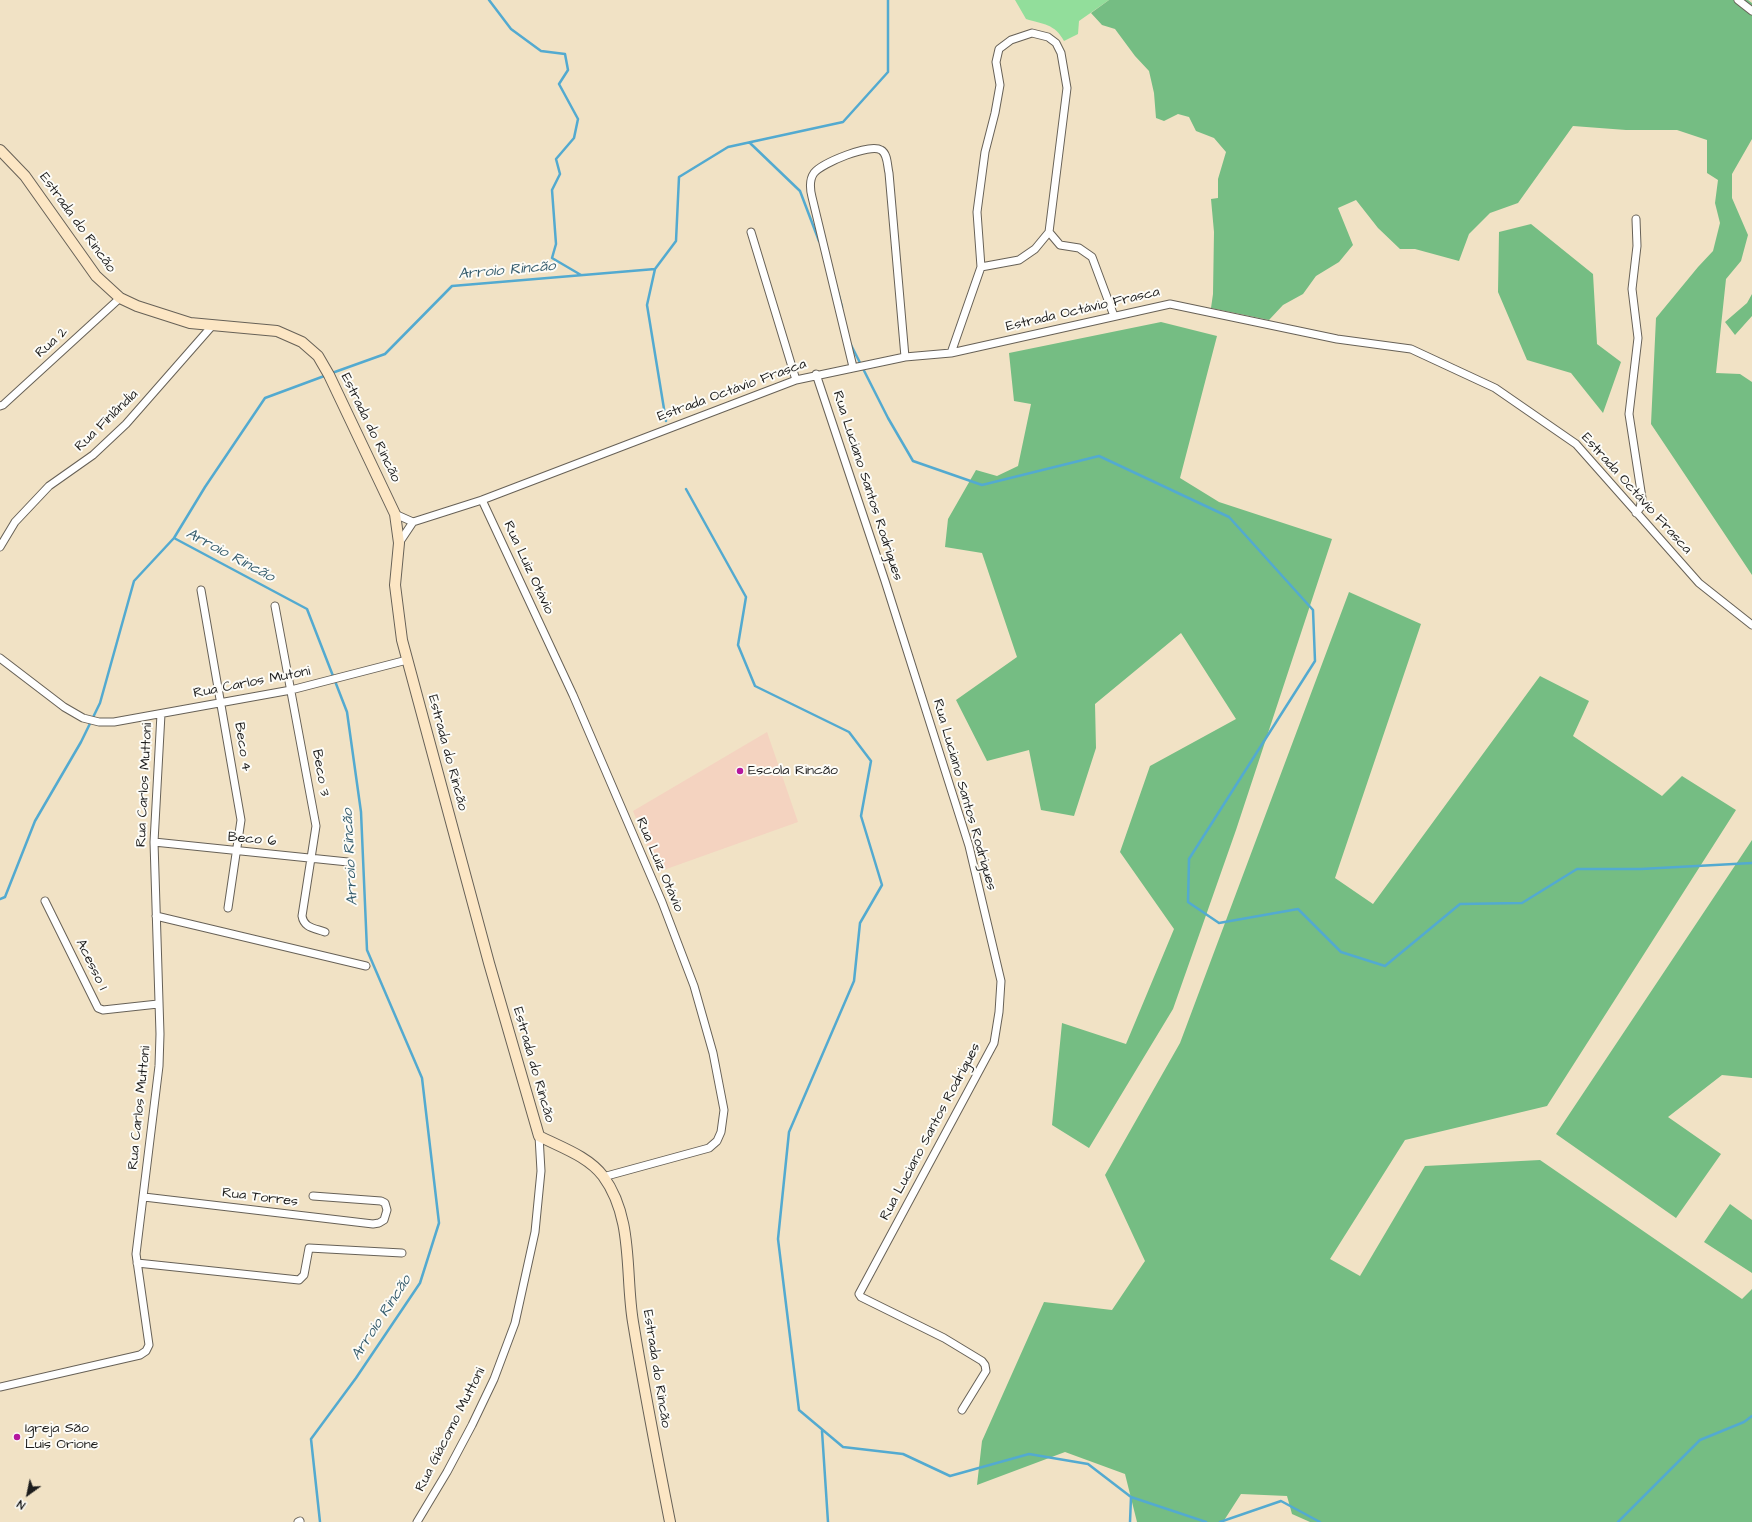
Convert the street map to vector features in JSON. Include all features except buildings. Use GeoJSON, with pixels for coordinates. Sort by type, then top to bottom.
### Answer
{"type":"FeatureCollection","features":[{"type":"Feature","properties":{"kind":"street"},"geometry":{"type":"LineString","coordinates":[[1738,0],[1752,12]]}},
{"type":"Feature","properties":{"kind":"street"},"geometry":{"type":"LineString","coordinates":[[951,353],[981,267],[977,212],[985,152],[995,113],[1000,85],[996,62],[999,49],[1011,40],[1032,33],[1048,37],[1056,43],[1060,53],[1067,88],[1049,232],[1035,249],[1018,260],[981,267]]}},
{"type":"Feature","properties":{"kind":"street"},"geometry":{"type":"LineString","coordinates":[[853,367],[812,197],[811,179],[818,169],[828,162],[870,148],[880,149],[883,151],[886,155],[889,172],[905,357]]}},
{"type":"Feature","properties":{"kind":"street","name":"Estrada do Rincão"},"geometry":{"type":"LineString","coordinates":[[0,150],[25,176],[96,276],[120,298],[136,306],[190,323],[277,331],[302,342],[318,356],[357,433],[395,514],[399,543],[395,585],[402,640],[489,963],[539,1136],[582,1158],[603,1177],[616,1201],[625,1229],[633,1320],[670,1522]]}},
{"type":"Feature","properties":{"kind":"street"},"geometry":{"type":"LineString","coordinates":[[1636,219],[1637,246],[1632,289],[1638,338],[1629,414],[1642,498],[1640,508],[1636,513]]}},
{"type":"Feature","properties":{"kind":"street"},"geometry":{"type":"LineString","coordinates":[[751,232],[796,380]]}},
{"type":"Feature","properties":{"kind":"street"},"geometry":{"type":"LineString","coordinates":[[1049,232],[1060,245],[1079,248],[1092,258],[1114,316]]}},
{"type":"Feature","properties":{"kind":"street","name":"Rua 2"},"geometry":{"type":"LineString","coordinates":[[0,406],[3,405],[120,298]]}},
{"type":"Feature","properties":{"kind":"street","name":"Estrada Octávio Frasca"},"geometry":{"type":"LineString","coordinates":[[413,522],[482,500],[796,380],[816,374],[905,357],[951,353],[1170,304],[1338,339],[1411,349],[1495,388],[1576,444],[1699,583],[1752,625]]}},
{"type":"Feature","properties":{"kind":"street","name":"Rua Finlândia"},"geometry":{"type":"LineString","coordinates":[[0,547],[15,522],[39,496],[49,486],[93,455],[126,424],[212,326]]}},
{"type":"Feature","properties":{"kind":"street","name":"Rua Luciano Santos Rodrigues"},"geometry":{"type":"LineString","coordinates":[[816,374],[885,581],[969,846],[1001,981],[999,1012],[994,1043],[859,1294],[944,1338],[982,1361],[985,1365],[986,1371],[962,1410]]}},
{"type":"Feature","properties":{"kind":"street","name":"Rua Luiz Otávio"},"geometry":{"type":"LineString","coordinates":[[482,500],[572,695],[662,902],[694,986],[713,1053],[724,1110],[721,1132],[717,1141],[709,1148],[603,1177]]}},
{"type":"Feature","properties":{"kind":"street"},"geometry":{"type":"LineString","coordinates":[[395,514],[413,522],[399,543]]}},
{"type":"Feature","properties":{"kind":"street","name":"Beco 4"},"geometry":{"type":"LineString","coordinates":[[201,590],[222,703],[241,820],[228,908]]}},
{"type":"Feature","properties":{"kind":"street","name":"Beco 3"},"geometry":{"type":"LineString","coordinates":[[275,606],[316,826],[302,916],[306,926],[325,932]]}},
{"type":"Feature","properties":{"kind":"street","name":"Rua Carlos Mutoni"},"geometry":{"type":"LineString","coordinates":[[0,658],[64,707],[83,718],[99,722],[114,722],[291,690],[407,660]]}},
{"type":"Feature","properties":{"kind":"street","name":"Rua Carlos Muttoni"},"geometry":{"type":"LineString","coordinates":[[0,1387],[140,1355],[146,1351],[149,1345],[136,1263],[136,1254],[159,1066],[160,1034],[154,842],[161,714]]}},
{"type":"Feature","properties":{"kind":"street","name":"Beco 6"},"geometry":{"type":"LineString","coordinates":[[154,842],[236,852],[348,862]]}},
{"type":"Feature","properties":{"kind":"street","name":"Acesso 1"},"geometry":{"type":"LineString","coordinates":[[45,901],[98,1008],[103,1010],[158,1004]]}},
{"type":"Feature","properties":{"kind":"street"},"geometry":{"type":"LineString","coordinates":[[156,916],[366,966]]}},
{"type":"Feature","properties":{"kind":"street","name":"Rua Giácomo Muttoni"},"geometry":{"type":"LineString","coordinates":[[417,1522],[447,1472],[472,1425],[494,1379],[515,1323],[535,1232],[541,1171],[539,1136]]}},
{"type":"Feature","properties":{"kind":"street","name":"Rua Torres"},"geometry":{"type":"LineString","coordinates":[[144,1197],[372,1224],[379,1223],[384,1220],[387,1210],[385,1203],[382,1201],[313,1196]]}},
{"type":"Feature","properties":{"kind":"street"},"geometry":{"type":"LineString","coordinates":[[136,1263],[299,1280],[304,1275],[309,1248],[402,1253]]}},
{"type":"Feature","properties":{"kind":"shaded area","name":"Escola Rincão"},"geometry":{"type":"Polygon","coordinates":[[[767,732],[798,822],[658,872],[633,811],[767,732]]]}},
{"type":"Feature","properties":{"kind":"green space"},"geometry":{"type":"Polygon","coordinates":[[[1015,0],[1109,0],[1079,21],[1078,34],[1064,41],[1053,28],[1026,19],[1015,0]]]}},
{"type":"Feature","properties":{"kind":"green space"},"geometry":{"type":"Polygon","coordinates":[[[1109,0],[1748,0],[1752,3],[1752,139],[1732,174],[1732,198],[1748,235],[1741,261],[1726,279],[1716,373],[1740,374],[1752,382],[1752,575],[1651,424],[1656,318],[1713,251],[1720,223],[1715,203],[1718,180],[1707,173],[1707,140],[1677,130],[1626,130],[1573,126],[1518,203],[1490,213],[1469,234],[1459,261],[1415,249],[1400,249],[1378,228],[1356,200],[1338,208],[1353,245],[1339,262],[1316,276],[1303,294],[1283,305],[1269,320],[1211,308],[1213,294],[1214,232],[1211,199],[1218,198],[1218,179],[1226,152],[1214,138],[1196,131],[1189,117],[1178,114],[1164,121],[1156,118],[1154,93],[1149,71],[1135,56],[1115,29],[1102,25],[1091,13],[1109,0]]]}},
{"type":"Feature","properties":{"kind":"green space"},"geometry":{"type":"Polygon","coordinates":[[[1531,224],[1593,274],[1597,344],[1621,362],[1603,413],[1571,373],[1527,360],[1498,292],[1499,232],[1531,224]]]}},
{"type":"Feature","properties":{"kind":"green space"},"geometry":{"type":"Polygon","coordinates":[[[1752,294],[1752,316],[1735,335],[1725,322],[1747,303],[1752,294]]]}},
{"type":"Feature","properties":{"kind":"green space"},"geometry":{"type":"Polygon","coordinates":[[[1161,322],[1217,336],[1180,478],[1219,502],[1332,539],[1236,830],[1173,1009],[1089,1148],[1052,1125],[1062,1023],[1126,1044],[1174,929],[1120,852],[1150,766],[1236,719],[1181,633],[1095,704],[1096,748],[1074,816],[1041,810],[1029,750],[987,761],[956,700],[1017,657],[982,553],[945,547],[948,519],[976,470],[997,476],[1018,466],[1031,404],[1014,401],[1009,353],[1161,322]]]}},
{"type":"Feature","properties":{"kind":"green space"},"geometry":{"type":"Polygon","coordinates":[[[1349,592],[1421,624],[1335,878],[1373,904],[1540,676],[1589,701],[1573,736],[1662,796],[1682,776],[1736,810],[1547,1106],[1405,1140],[1330,1259],[1360,1276],[1425,1166],[1540,1160],[1742,1299],[1752,1289],[1752,1522],[1310,1522],[1292,1514],[1287,1496],[1241,1494],[1223,1522],[1137,1522],[1125,1474],[1065,1452],[977,1485],[982,1441],[1044,1302],[1112,1310],[1145,1261],[1105,1175],[1180,1043],[1349,592]]]}},
{"type":"Feature","properties":{"kind":"green space"},"geometry":{"type":"Polygon","coordinates":[[[1752,840],[1752,1078],[1722,1075],[1668,1117],[1721,1154],[1676,1218],[1556,1134],[1752,840]]]}},
{"type":"Feature","properties":{"kind":"green space"},"geometry":{"type":"Polygon","coordinates":[[[1730,1204],[1752,1220],[1752,1273],[1704,1242],[1730,1204]]]}},
{"type":"Feature","properties":{"kind":"waterway"},"geometry":{"type":"LineString","coordinates":[[489,0],[511,29],[541,51],[565,54],[568,70],[559,84],[578,119],[574,138],[556,159],[560,174],[552,190],[556,244],[552,258],[581,275]]}},
{"type":"Feature","properties":{"kind":"waterway","name":"Arroio Rincão"},"geometry":{"type":"LineString","coordinates":[[332,373],[385,354],[452,286],[655,269],[676,241],[679,177],[728,147],[843,122],[888,72],[888,0]]}},
{"type":"Feature","properties":{"kind":"waterway"},"geometry":{"type":"LineString","coordinates":[[750,143],[800,191],[819,241]]}},
{"type":"Feature","properties":{"kind":"waterway"},"geometry":{"type":"LineString","coordinates":[[655,269],[647,305],[666,421]]}},
{"type":"Feature","properties":{"kind":"waterway"},"geometry":{"type":"LineString","coordinates":[[836,285],[842,307]]}},
{"type":"Feature","properties":{"kind":"waterway"},"geometry":{"type":"LineString","coordinates":[[850,343],[888,418],[913,461],[982,485],[1099,456],[1229,517],[1313,610],[1315,661],[1189,859],[1188,902],[1219,923],[1298,909],[1341,952],[1385,966],[1460,904],[1522,903],[1577,869],[1641,869],[1752,863]]}},
{"type":"Feature","properties":{"kind":"waterway","name":"Arroio Rincão"},"geometry":{"type":"LineString","coordinates":[[320,1522],[311,1439],[356,1378],[420,1283],[439,1223],[422,1078],[367,950],[361,812],[347,712],[307,609],[174,538],[205,487],[265,398],[327,375]]}},
{"type":"Feature","properties":{"kind":"waterway"},"geometry":{"type":"LineString","coordinates":[[686,489],[746,597],[738,645],[755,686],[849,732],[871,761],[861,816],[882,885],[860,923],[854,981],[789,1132],[778,1239],[799,1410],[843,1447],[903,1454],[950,1476],[1029,1454],[1088,1464],[1131,1497],[1206,1522]]}},
{"type":"Feature","properties":{"kind":"waterway"},"geometry":{"type":"LineString","coordinates":[[0,899],[5,897],[35,821],[81,742],[100,703],[134,581],[174,538]]}},
{"type":"Feature","properties":{"kind":"waterway"},"geometry":{"type":"LineString","coordinates":[[1618,1522],[1700,1440],[1744,1422],[1752,1416]]}},
{"type":"Feature","properties":{"kind":"waterway"},"geometry":{"type":"LineString","coordinates":[[822,1431],[828,1522]]}},
{"type":"Feature","properties":{"kind":"waterway"},"geometry":{"type":"LineString","coordinates":[[1130,1522],[1131,1497]]}},
{"type":"Feature","properties":{"kind":"waterway"},"geometry":{"type":"LineString","coordinates":[[1220,1522],[1281,1501],[1320,1522]]}},
{"type":"Feature","properties":{"kind":"place","name":"Escola Rincão"},"geometry":{"type":"Point","coordinates":[740,771]}},
{"type":"Feature","properties":{"kind":"place","name":"Igreja São Luis Orione"},"geometry":{"type":"Point","coordinates":[17,1437]}}]}
